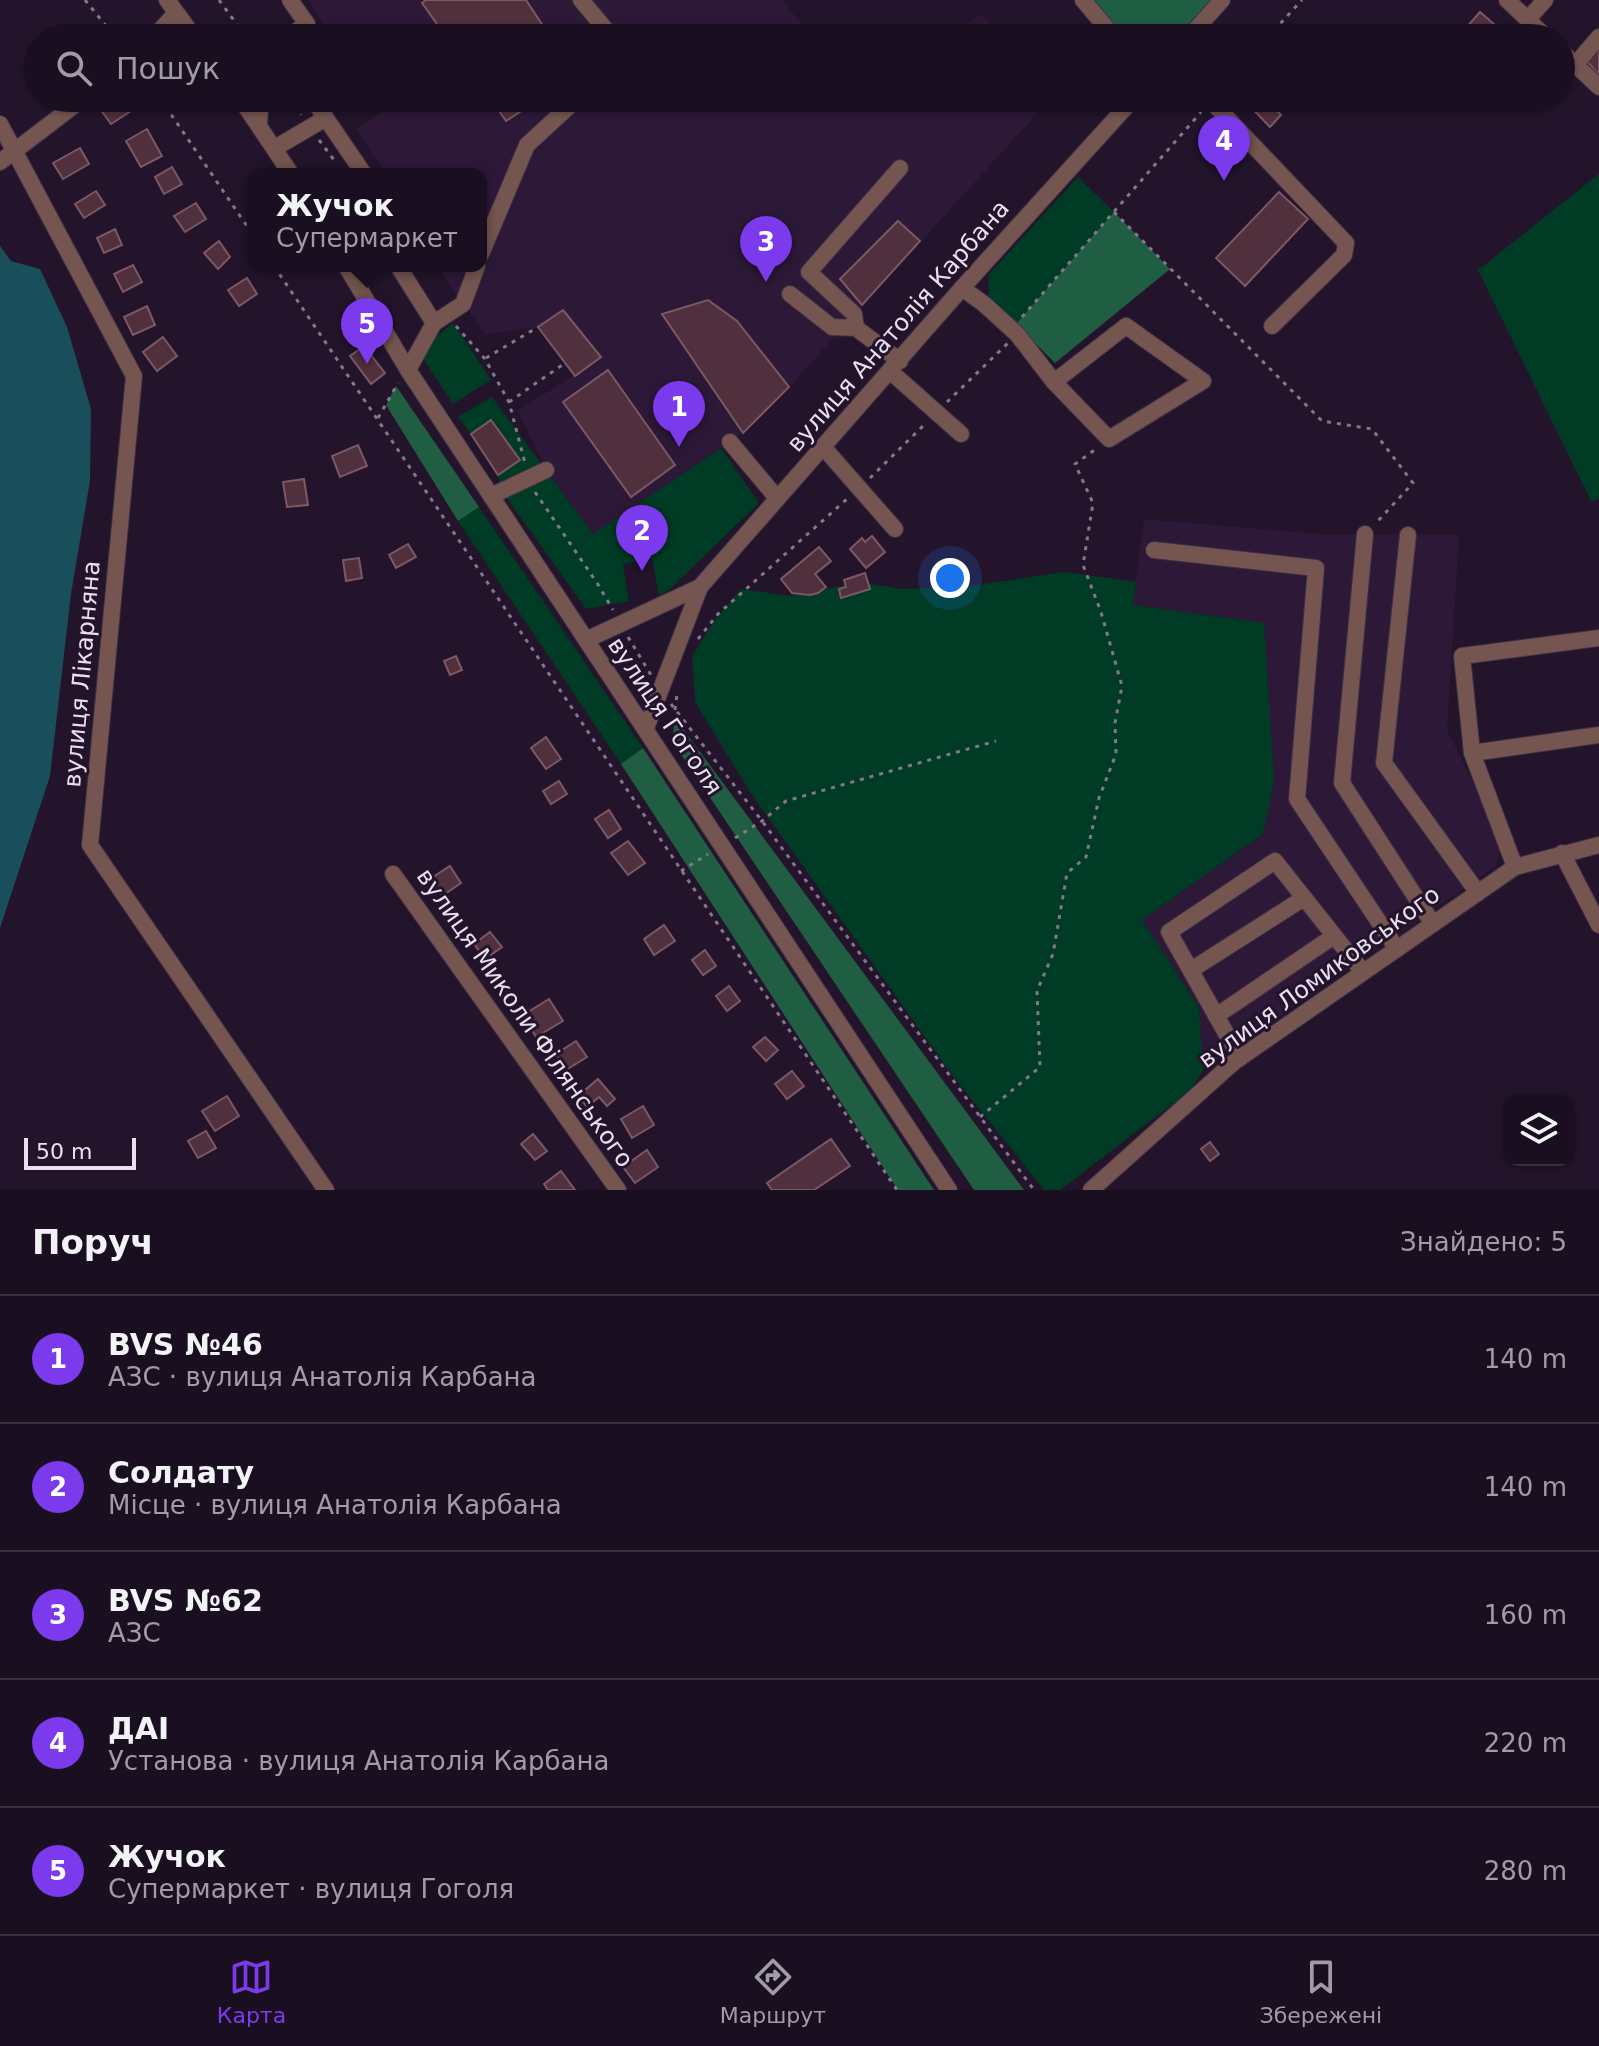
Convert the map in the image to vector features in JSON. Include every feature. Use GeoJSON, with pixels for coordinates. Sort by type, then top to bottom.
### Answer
{"type":"FeatureCollection","features":[{"type":"Feature","properties":{"kind":"street"},"geometry":{"type":"LineString","coordinates":[[290,0],[307,24]]}},
{"type":"Feature","properties":{"kind":"street"},"geometry":{"type":"LineString","coordinates":[[581,0],[601,24]]}},
{"type":"Feature","properties":{"kind":"street"},"geometry":{"type":"LineString","coordinates":[[1083,0],[1103,24]]}},
{"type":"Feature","properties":{"kind":"street"},"geometry":{"type":"LineString","coordinates":[[1201,24],[1222,0]]}},
{"type":"Feature","properties":{"kind":"street"},"geometry":{"type":"LineString","coordinates":[[1507,0],[1533,24]]}},
{"type":"Feature","properties":{"kind":"street"},"geometry":{"type":"LineString","coordinates":[[1528,19],[1545,0]]}},
{"type":"Feature","properties":{"kind":"street"},"geometry":{"type":"LineString","coordinates":[[161,24],[172,6],[185,24]]}},
{"type":"Feature","properties":{"kind":"street"},"geometry":{"type":"LineString","coordinates":[[1599,37],[1575,65],[1599,87]]}},
{"type":"Feature","properties":{"kind":"street"},"geometry":{"type":"LineString","coordinates":[[0,162],[66,112]]}},
{"type":"Feature","properties":{"kind":"street"},"geometry":{"type":"LineString","coordinates":[[250,112],[287,168]]}},
{"type":"Feature","properties":{"kind":"street"},"geometry":{"type":"LineString","coordinates":[[259,124],[260,112]]}},
{"type":"Feature","properties":{"kind":"street"},"geometry":{"type":"LineString","coordinates":[[322,112],[360,168]]}},
{"type":"Feature","properties":{"kind":"street"},"geometry":{"type":"LineString","coordinates":[[487,240],[527,145],[563,112]]}},
{"type":"Feature","properties":{"kind":"street","name":"вулиця Анатолія Карбана"},"geometry":{"type":"LineString","coordinates":[[700,587],[962,288],[1121,112]]}},
{"type":"Feature","properties":{"kind":"street"},"geometry":{"type":"LineString","coordinates":[[1221,112],[1346,243],[1344,255],[1272,326]]}},
{"type":"Feature","properties":{"kind":"street"},"geometry":{"type":"LineString","coordinates":[[275,148],[326,118]]}},
{"type":"Feature","properties":{"kind":"street","name":"вулиця Лікарняна"},"geometry":{"type":"LineString","coordinates":[[0,124],[134,376],[90,845],[326,1190]]}},
{"type":"Feature","properties":{"kind":"street"},"geometry":{"type":"LineString","coordinates":[[900,168],[809,272],[854,314],[856,328],[961,434]]}},
{"type":"Feature","properties":{"kind":"street","name":"вулиця Гоголя"},"geometry":{"type":"LineString","coordinates":[[350,272],[408,370],[949,1190]]}},
{"type":"Feature","properties":{"kind":"street"},"geometry":{"type":"LineString","coordinates":[[403,272],[440,319]]}},
{"type":"Feature","properties":{"kind":"street"},"geometry":{"type":"LineString","coordinates":[[408,370],[440,319],[463,304],[475,272]]}},
{"type":"Feature","properties":{"kind":"street"},"geometry":{"type":"LineString","coordinates":[[962,288],[1017,334],[1054,382],[1109,439],[1203,381],[1126,326],[1054,382]]}},
{"type":"Feature","properties":{"kind":"street"},"geometry":{"type":"LineString","coordinates":[[790,294],[832,327],[856,328]]}},
{"type":"Feature","properties":{"kind":"street"},"geometry":{"type":"LineString","coordinates":[[730,442],[777,498]]}},
{"type":"Feature","properties":{"kind":"street"},"geometry":{"type":"LineString","coordinates":[[824,448],[895,529]]}},
{"type":"Feature","properties":{"kind":"street"},"geometry":{"type":"LineString","coordinates":[[491,496],[546,470]]}},
{"type":"Feature","properties":{"kind":"street"},"geometry":{"type":"LineString","coordinates":[[1365,534],[1342,783],[1433,924]]}},
{"type":"Feature","properties":{"kind":"street"},"geometry":{"type":"LineString","coordinates":[[1408,535],[1384,763],[1478,893]]}},
{"type":"Feature","properties":{"kind":"street"},"geometry":{"type":"LineString","coordinates":[[1154,550],[1316,568],[1297,799],[1397,949]]}},
{"type":"Feature","properties":{"kind":"street"},"geometry":{"type":"LineString","coordinates":[[586,640],[700,587]]}},
{"type":"Feature","properties":{"kind":"street"},"geometry":{"type":"LineString","coordinates":[[646,728],[700,587]]}},
{"type":"Feature","properties":{"kind":"street"},"geometry":{"type":"LineString","coordinates":[[1515,867],[1472,753],[1462,656],[1599,638]]}},
{"type":"Feature","properties":{"kind":"street"},"geometry":{"type":"LineString","coordinates":[[1472,753],[1599,735]]}},
{"type":"Feature","properties":{"kind":"street","name":"вулиця Ломиковського"},"geometry":{"type":"LineString","coordinates":[[1091,1190],[1240,1058],[1515,867],[1599,845]]}},
{"type":"Feature","properties":{"kind":"street"},"geometry":{"type":"LineString","coordinates":[[1562,853],[1599,925]]}},
{"type":"Feature","properties":{"kind":"street"},"geometry":{"type":"LineString","coordinates":[[1240,1058],[1169,932],[1275,861],[1363,972]]}},
{"type":"Feature","properties":{"kind":"street","name":"вулиця Миколи Філянського"},"geometry":{"type":"LineString","coordinates":[[393,874],[618,1190]]}},
{"type":"Feature","properties":{"kind":"street"},"geometry":{"type":"LineString","coordinates":[[1191,970],[1304,898]]}},
{"type":"Feature","properties":{"kind":"street"},"geometry":{"type":"LineString","coordinates":[[1216,1016],[1334,936]]}},
{"type":"Feature","properties":{"kind":"path"},"geometry":{"type":"LineString","coordinates":[[85,0],[105,24]]}},
{"type":"Feature","properties":{"kind":"path"},"geometry":{"type":"LineString","coordinates":[[219,0],[237,24]]}},
{"type":"Feature","properties":{"kind":"path"},"geometry":{"type":"LineString","coordinates":[[1280,24],[1302,0]]}},
{"type":"Feature","properties":{"kind":"path"},"geometry":{"type":"LineString","coordinates":[[170,112],[247,226]]}},
{"type":"Feature","properties":{"kind":"path"},"geometry":{"type":"LineString","coordinates":[[1114,212],[1322,421],[1372,429],[1413,483],[1365,534]]}},
{"type":"Feature","properties":{"kind":"path"},"geometry":{"type":"LineString","coordinates":[[278,272],[897,1190]]}},
{"type":"Feature","properties":{"kind":"path"},"geometry":{"type":"LineString","coordinates":[[440,319],[485,359],[509,402],[532,488],[597,583],[660,690],[762,821],[1034,1190]]}},
{"type":"Feature","properties":{"kind":"path"},"geometry":{"type":"LineString","coordinates":[[485,359],[538,327]]}},
{"type":"Feature","properties":{"kind":"path"},"geometry":{"type":"LineString","coordinates":[[509,402],[565,363]]}},
{"type":"Feature","properties":{"kind":"path"},"geometry":{"type":"LineString","coordinates":[[378,418],[408,370]]}},
{"type":"Feature","properties":{"kind":"path"},"geometry":{"type":"LineString","coordinates":[[980,1117],[1040,1067],[1037,991],[1053,954],[1067,873],[1086,857],[1099,798],[1116,754],[1115,723],[1122,686],[1101,612],[1083,565],[1093,503],[1075,464],[1109,439]]}},
{"type":"Feature","properties":{"kind":"path"},"geometry":{"type":"LineString","coordinates":[[681,871],[762,821],[786,801],[996,741]]}},
{"type":"Feature","properties":{"kind":"shaded area"},"geometry":{"type":"Polygon","coordinates":[[[308,0],[782,0],[802,24],[323,24],[308,0]]]}},
{"type":"Feature","properties":{"kind":"shaded area"},"geometry":{"type":"Polygon","coordinates":[[[979,14],[992,24],[969,24],[979,14]]]}},
{"type":"Feature","properties":{"kind":"shaded area"},"geometry":{"type":"Polygon","coordinates":[[[381,112],[1038,112],[789,387],[708,300],[662,314],[743,433],[593,535],[546,470],[518,411],[574,375],[538,327],[485,334],[440,272],[487,272],[487,168],[382,168],[356,130],[381,112]]]}},
{"type":"Feature","properties":{"kind":"shaded area"},"geometry":{"type":"Polygon","coordinates":[[[1144,519],[1317,534],[1459,535],[1447,730],[1502,841],[1496,866],[1203,1070],[1199,1007],[1142,920],[1264,834],[1264,623],[1133,605],[1144,519]]]}},
{"type":"Feature","properties":{"kind":"green space"},"geometry":{"type":"Polygon","coordinates":[[[1085,0],[1222,0],[1201,24],[1104,24],[1085,0]]]}},
{"type":"Feature","properties":{"kind":"green space"},"geometry":{"type":"Polygon","coordinates":[[[1599,174],[1599,499],[1591,501],[1478,270],[1599,174]]]}},
{"type":"Feature","properties":{"kind":"green space"},"geometry":{"type":"Polygon","coordinates":[[[1078,177],[1114,212],[1016,324],[988,299],[989,274],[1078,177]]]}},
{"type":"Feature","properties":{"kind":"green space"},"geometry":{"type":"Polygon","coordinates":[[[1114,212],[1170,269],[1055,363],[1016,324],[1114,212]]]}},
{"type":"Feature","properties":{"kind":"green space"},"geometry":{"type":"Polygon","coordinates":[[[453,323],[491,380],[453,404],[418,351],[453,323]]]}},
{"type":"Feature","properties":{"kind":"green space"},"geometry":{"type":"Polygon","coordinates":[[[396,386],[479,507],[458,521],[386,405],[396,386]]]}},
{"type":"Feature","properties":{"kind":"green space"},"geometry":{"type":"Polygon","coordinates":[[[492,397],[593,534],[721,448],[759,503],[667,592],[659,595],[652,558],[623,564],[629,601],[586,609],[501,490],[498,475],[519,459],[491,420],[471,434],[458,417],[492,397]]]}},
{"type":"Feature","properties":{"kind":"green space"},"geometry":{"type":"Polygon","coordinates":[[[479,507],[643,748],[621,764],[458,521],[479,507]]]}},
{"type":"Feature","properties":{"kind":"green space"},"geometry":{"type":"Polygon","coordinates":[[[1065,572],[1136,582],[1133,605],[1264,623],[1274,782],[1263,834],[1142,920],[1199,1007],[1203,1070],[1191,1090],[1060,1190],[1044,1190],[950,1072],[750,792],[695,702],[692,656],[715,620],[741,589],[791,596],[861,582],[901,589],[970,586],[1065,572]]]}},
{"type":"Feature","properties":{"kind":"green space"},"geometry":{"type":"Polygon","coordinates":[[[675,718],[1024,1190],[974,1190],[672,741],[675,718]]]}},
{"type":"Feature","properties":{"kind":"green space"},"geometry":{"type":"Polygon","coordinates":[[[643,748],[934,1190],[898,1190],[621,764],[643,748]]]}},
{"type":"Feature","properties":{"kind":"water"},"geometry":{"type":"Polygon","coordinates":[[[0,246],[11,261],[40,269],[67,327],[91,409],[90,481],[71,594],[50,776],[0,928],[0,246]]]}},
{"type":"Feature","properties":{"kind":"building"},"geometry":{"type":"Polygon","coordinates":[[[426,0],[526,0],[542,24],[437,24],[422,3],[426,0]]]}},
{"type":"Feature","properties":{"kind":"building"},"geometry":{"type":"Polygon","coordinates":[[[1480,12],[1494,24],[1469,24],[1480,12]]]}},
{"type":"Feature","properties":{"kind":"building"},"geometry":{"type":"Polygon","coordinates":[[[1599,41],[1599,75],[1584,58],[1599,41]]]}},
{"type":"Feature","properties":{"kind":"building"},"geometry":{"type":"Polygon","coordinates":[[[102,112],[129,112],[111,124],[102,112]]]}},
{"type":"Feature","properties":{"kind":"building"},"geometry":{"type":"Polygon","coordinates":[[[500,112],[520,112],[506,121],[500,112]]]}},
{"type":"Feature","properties":{"kind":"building"},"geometry":{"type":"Polygon","coordinates":[[[1256,112],[1278,112],[1281,115],[1270,127],[1256,112]]]}},
{"type":"Feature","properties":{"kind":"building"},"geometry":{"type":"Polygon","coordinates":[[[147,129],[162,156],[141,167],[126,141],[147,129]]]}},
{"type":"Feature","properties":{"kind":"building"},"geometry":{"type":"Polygon","coordinates":[[[80,148],[89,164],[63,179],[53,163],[80,148]]]}},
{"type":"Feature","properties":{"kind":"building"},"geometry":{"type":"Polygon","coordinates":[[[172,167],[182,184],[164,194],[155,177],[172,167]]]}},
{"type":"Feature","properties":{"kind":"building"},"geometry":{"type":"Polygon","coordinates":[[[96,191],[105,205],[84,218],[75,204],[96,191]]]}},
{"type":"Feature","properties":{"kind":"building"},"geometry":{"type":"Polygon","coordinates":[[[1279,192],[1308,219],[1245,286],[1216,258],[1279,192]]]}},
{"type":"Feature","properties":{"kind":"building"},"geometry":{"type":"Polygon","coordinates":[[[196,203],[206,219],[185,232],[174,216],[196,203]]]}},
{"type":"Feature","properties":{"kind":"building"},"geometry":{"type":"Polygon","coordinates":[[[898,221],[920,241],[862,305],[840,279],[898,221]]]}},
{"type":"Feature","properties":{"kind":"building"},"geometry":{"type":"Polygon","coordinates":[[[115,229],[122,245],[104,253],[97,238],[115,229]]]}},
{"type":"Feature","properties":{"kind":"building"},"geometry":{"type":"Polygon","coordinates":[[[219,241],[230,257],[218,269],[204,253],[219,241]]]}},
{"type":"Feature","properties":{"kind":"building"},"geometry":{"type":"Polygon","coordinates":[[[133,265],[142,282],[123,292],[114,274],[133,265]]]}},
{"type":"Feature","properties":{"kind":"building"},"geometry":{"type":"Polygon","coordinates":[[[247,278],[257,294],[239,306],[228,290],[247,278]]]}},
{"type":"Feature","properties":{"kind":"building"},"geometry":{"type":"Polygon","coordinates":[[[708,300],[737,321],[789,387],[743,433],[662,314],[708,300]]]}},
{"type":"Feature","properties":{"kind":"building"},"geometry":{"type":"Polygon","coordinates":[[[147,306],[155,325],[133,335],[124,317],[147,306]]]}},
{"type":"Feature","properties":{"kind":"building"},"geometry":{"type":"Polygon","coordinates":[[[563,310],[601,357],[575,376],[538,327],[563,310]]]}},
{"type":"Feature","properties":{"kind":"building"},"geometry":{"type":"Polygon","coordinates":[[[163,337],[177,356],[157,371],[143,352],[163,337]]]}},
{"type":"Feature","properties":{"kind":"building"},"geometry":{"type":"Polygon","coordinates":[[[364,346],[385,373],[371,384],[350,356],[364,346]]]}},
{"type":"Feature","properties":{"kind":"building"},"geometry":{"type":"Polygon","coordinates":[[[608,370],[675,465],[631,497],[563,402],[608,370]]]}},
{"type":"Feature","properties":{"kind":"building"},"geometry":{"type":"Polygon","coordinates":[[[491,420],[520,460],[498,475],[471,434],[491,420]]]}},
{"type":"Feature","properties":{"kind":"building"},"geometry":{"type":"Polygon","coordinates":[[[358,445],[367,466],[340,477],[332,456],[358,445]]]}},
{"type":"Feature","properties":{"kind":"building"},"geometry":{"type":"Polygon","coordinates":[[[304,479],[308,505],[287,507],[283,482],[304,479]]]}},
{"type":"Feature","properties":{"kind":"building"},"geometry":{"type":"Polygon","coordinates":[[[872,536],[885,552],[866,568],[850,549],[862,538],[865,542],[872,536]]]}},
{"type":"Feature","properties":{"kind":"building"},"geometry":{"type":"Polygon","coordinates":[[[408,544],[416,557],[396,568],[389,555],[408,544]]]}},
{"type":"Feature","properties":{"kind":"building"},"geometry":{"type":"Polygon","coordinates":[[[819,547],[831,561],[815,574],[826,587],[810,595],[792,593],[781,579],[819,547]]]}},
{"type":"Feature","properties":{"kind":"building"},"geometry":{"type":"Polygon","coordinates":[[[359,558],[362,578],[346,581],[343,560],[359,558]]]}},
{"type":"Feature","properties":{"kind":"building"},"geometry":{"type":"Polygon","coordinates":[[[865,573],[870,589],[841,598],[839,589],[846,587],[844,580],[865,573]]]}},
{"type":"Feature","properties":{"kind":"building"},"geometry":{"type":"Polygon","coordinates":[[[456,656],[462,670],[450,675],[444,661],[456,656]]]}},
{"type":"Feature","properties":{"kind":"building"},"geometry":{"type":"Polygon","coordinates":[[[546,737],[561,759],[546,769],[531,748],[546,737]]]}},
{"type":"Feature","properties":{"kind":"building"},"geometry":{"type":"Polygon","coordinates":[[[559,781],[567,794],[551,804],[543,791],[559,781]]]}},
{"type":"Feature","properties":{"kind":"building"},"geometry":{"type":"Polygon","coordinates":[[[609,810],[621,829],[608,838],[595,819],[609,810]]]}},
{"type":"Feature","properties":{"kind":"building"},"geometry":{"type":"Polygon","coordinates":[[[628,841],[645,863],[628,875],[611,853],[628,841]]]}},
{"type":"Feature","properties":{"kind":"building"},"geometry":{"type":"Polygon","coordinates":[[[450,866],[461,883],[442,896],[430,879],[450,866]]]}},
{"type":"Feature","properties":{"kind":"building"},"geometry":{"type":"Polygon","coordinates":[[[664,925],[675,941],[654,955],[644,939],[664,925]]]}},
{"type":"Feature","properties":{"kind":"building"},"geometry":{"type":"Polygon","coordinates":[[[490,932],[502,947],[485,959],[474,944],[490,932]]]}},
{"type":"Feature","properties":{"kind":"building"},"geometry":{"type":"Polygon","coordinates":[[[705,950],[716,966],[703,975],[692,960],[705,950]]]}},
{"type":"Feature","properties":{"kind":"building"},"geometry":{"type":"Polygon","coordinates":[[[729,986],[740,1001],[727,1011],[716,996],[729,986]]]}},
{"type":"Feature","properties":{"kind":"building"},"geometry":{"type":"Polygon","coordinates":[[[549,999],[563,1021],[536,1037],[523,1015],[549,999]]]}},
{"type":"Feature","properties":{"kind":"building"},"geometry":{"type":"Polygon","coordinates":[[[765,1037],[778,1050],[766,1061],[753,1047],[765,1037]]]}},
{"type":"Feature","properties":{"kind":"building"},"geometry":{"type":"Polygon","coordinates":[[[576,1041],[587,1057],[566,1070],[556,1054],[576,1041]]]}},
{"type":"Feature","properties":{"kind":"building"},"geometry":{"type":"Polygon","coordinates":[[[792,1071],[804,1086],[787,1099],[775,1084],[792,1071]]]}},
{"type":"Feature","properties":{"kind":"building"},"geometry":{"type":"Polygon","coordinates":[[[598,1079],[615,1099],[607,1106],[599,1097],[587,1107],[578,1096],[598,1079]]]}},
{"type":"Feature","properties":{"kind":"building"},"geometry":{"type":"Polygon","coordinates":[[[227,1096],[239,1116],[215,1131],[202,1111],[227,1096]]]}},
{"type":"Feature","properties":{"kind":"building"},"geometry":{"type":"Polygon","coordinates":[[[643,1106],[654,1125],[632,1138],[621,1119],[643,1106]]]}},
{"type":"Feature","properties":{"kind":"building"},"geometry":{"type":"Polygon","coordinates":[[[206,1131],[216,1148],[198,1158],[188,1141],[206,1131]]]}},
{"type":"Feature","properties":{"kind":"building"},"geometry":{"type":"Polygon","coordinates":[[[533,1134],[547,1151],[535,1160],[521,1144],[533,1134]]]}},
{"type":"Feature","properties":{"kind":"building"},"geometry":{"type":"Polygon","coordinates":[[[831,1139],[850,1166],[814,1190],[772,1190],[767,1183],[831,1139]]]}},
{"type":"Feature","properties":{"kind":"building"},"geometry":{"type":"Polygon","coordinates":[[[1210,1142],[1219,1154],[1210,1161],[1201,1149],[1210,1142]]]}},
{"type":"Feature","properties":{"kind":"building"},"geometry":{"type":"Polygon","coordinates":[[[647,1150],[658,1167],[635,1183],[623,1167],[647,1150]]]}},
{"type":"Feature","properties":{"kind":"building"},"geometry":{"type":"Polygon","coordinates":[[[561,1171],[575,1190],[548,1190],[544,1184],[561,1171]]]}},
{"type":"Feature","properties":{"kind":"place","name":"ДАІ"},"geometry":{"type":"Point","coordinates":[1224,181]}},
{"type":"Feature","properties":{"kind":"place","name":"BVS №62"},"geometry":{"type":"Point","coordinates":[766,282]}},
{"type":"Feature","properties":{"kind":"place","name":"Жучок"},"geometry":{"type":"Point","coordinates":[367,364]}},
{"type":"Feature","properties":{"kind":"place","name":"BVS №46"},"geometry":{"type":"Point","coordinates":[679,447]}},
{"type":"Feature","properties":{"kind":"place","name":"Солдату"},"geometry":{"type":"Point","coordinates":[642,571]}}]}
